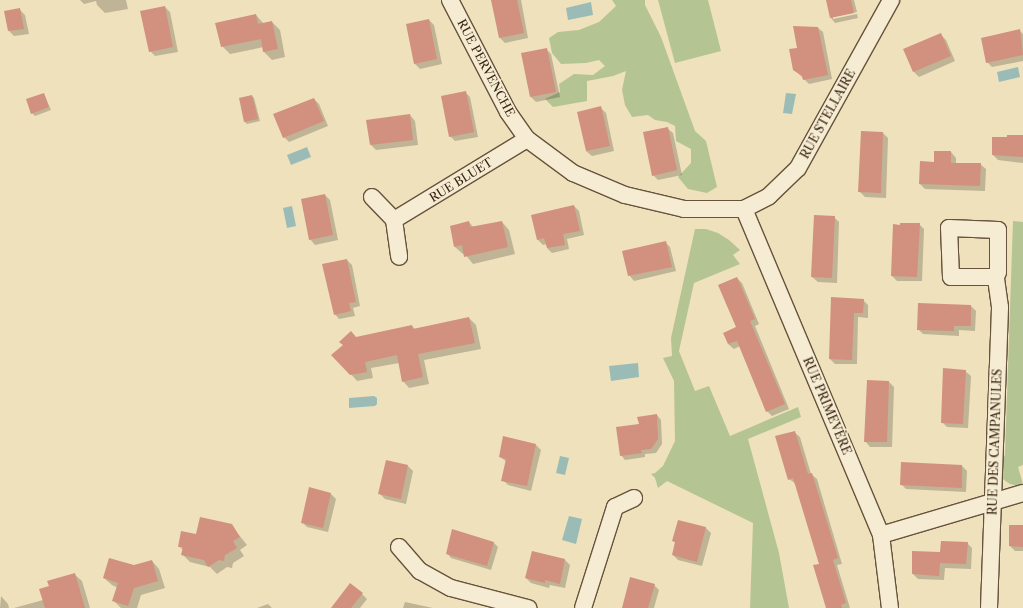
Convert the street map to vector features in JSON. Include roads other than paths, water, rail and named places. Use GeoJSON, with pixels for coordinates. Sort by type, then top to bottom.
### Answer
{"type":"FeatureCollection","features":[{"type":"Feature","properties":{"kind":"street","name":"RUE PERVENCHE"},"geometry":{"type":"LineString","coordinates":[[450,0],[508,112],[527,139],[573,173],[626,195],[684,209],[744,209]]}},
{"type":"Feature","properties":{"kind":"street","name":"RUE STELLAIRE"},"geometry":{"type":"LineString","coordinates":[[744,209],[769,196],[798,168],[892,0]]}},
{"type":"Feature","properties":{"kind":"street","name":"RUE BLUET"},"geometry":{"type":"LineString","coordinates":[[394,220],[527,139]]}},
{"type":"Feature","properties":{"kind":"street"},"geometry":{"type":"LineString","coordinates":[[372,197],[394,220],[399,257]]}},
{"type":"Feature","properties":{"kind":"street","name":"RUE PRIMEVÈRE"},"geometry":{"type":"LineString","coordinates":[[744,209],[881,535],[890,608]]}},
{"type":"Feature","properties":{"kind":"street","name":"RUE DES CAMPANULES"},"geometry":{"type":"LineString","coordinates":[[989,608],[1000,307],[996,277]]}},
{"type":"Feature","properties":{"kind":"street"},"geometry":{"type":"LineString","coordinates":[[881,535],[1023,493]]}},
{"type":"Feature","properties":{"kind":"street"},"geometry":{"type":"LineString","coordinates":[[582,608],[588,594],[615,507],[634,498]]}},
{"type":"Feature","properties":{"kind":"street"},"geometry":{"type":"LineString","coordinates":[[399,547],[420,571],[476,601],[528,608]]}},
{"type":"Feature","properties":{"kind":"water"},"geometry":{"type":"Polygon","coordinates":[[[591,2],[593,15],[568,20],[566,8],[591,2]]]}},
{"type":"Feature","properties":{"kind":"water"},"geometry":{"type":"Polygon","coordinates":[[[1018,67],[1020,77],[999,82],[997,72],[1018,67]]]}},
{"type":"Feature","properties":{"kind":"water"},"geometry":{"type":"Polygon","coordinates":[[[786,93],[796,94],[792,114],[783,113],[786,93]]]}},
{"type":"Feature","properties":{"kind":"water"},"geometry":{"type":"Polygon","coordinates":[[[307,147],[311,157],[291,165],[287,155],[307,147]]]}},
{"type":"Feature","properties":{"kind":"water"},"geometry":{"type":"Polygon","coordinates":[[[292,206],[296,226],[287,228],[283,208],[292,206]]]}},
{"type":"Feature","properties":{"kind":"water"},"geometry":{"type":"Polygon","coordinates":[[[638,363],[639,377],[611,381],[609,366],[638,363]]]}},
{"type":"Feature","properties":{"kind":"water"},"geometry":{"type":"Polygon","coordinates":[[[374,396],[377,398],[377,404],[375,406],[349,408],[349,398],[374,396]]]}},
{"type":"Feature","properties":{"kind":"water"},"geometry":{"type":"Polygon","coordinates":[[[560,456],[569,458],[565,475],[556,473],[560,456]]]}},
{"type":"Feature","properties":{"kind":"water"},"geometry":{"type":"Polygon","coordinates":[[[569,516],[582,519],[576,544],[562,540],[569,516]]]}}]}
